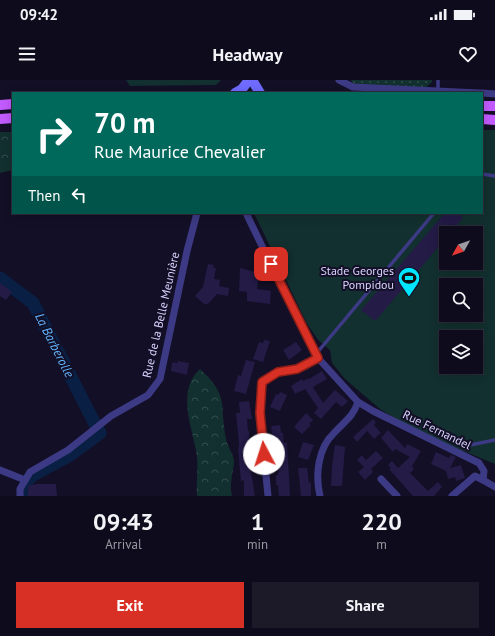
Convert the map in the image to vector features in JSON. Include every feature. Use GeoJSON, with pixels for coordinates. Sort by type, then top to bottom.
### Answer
{"type":"FeatureCollection","features":[{"type":"Feature","properties":{"kind":"main road"},"geometry":{"type":"LineString","coordinates":[[0,105],[12,104]]}},
{"type":"Feature","properties":{"kind":"main road"},"geometry":{"type":"LineString","coordinates":[[483,106],[495,106]]}},
{"type":"Feature","properties":{"kind":"main road"},"geometry":{"type":"LineString","coordinates":[[0,118],[12,118]]}},
{"type":"Feature","properties":{"kind":"main road"},"geometry":{"type":"LineString","coordinates":[[483,119],[495,120]]}},
{"type":"Feature","properties":{"kind":"street"},"geometry":{"type":"LineString","coordinates":[[237,92],[242,89],[249,80]]}},
{"type":"Feature","properties":{"kind":"street"},"geometry":{"type":"LineString","coordinates":[[252,80],[259,92]]}},
{"type":"Feature","properties":{"kind":"street"},"geometry":{"type":"LineString","coordinates":[[339,80],[352,87],[438,92]]}},
{"type":"Feature","properties":{"kind":"street"},"geometry":{"type":"LineString","coordinates":[[483,93],[495,94]]}},
{"type":"Feature","properties":{"kind":"street","name":"Rue de la Belle Meunière"},"geometry":{"type":"LineString","coordinates":[[25,480],[30,472],[68,450],[111,416],[148,395],[160,380],[187,251],[197,214]]}},
{"type":"Feature","properties":{"kind":"street","name":"Rue Fernandel"},"geometry":{"type":"LineString","coordinates":[[246,214],[317,356],[358,402],[479,463],[484,471],[483,480]]}},
{"type":"Feature","properties":{"kind":"street"},"geometry":{"type":"LineString","coordinates":[[268,496],[260,413],[262,382],[278,372],[297,369],[317,356]]}},
{"type":"Feature","properties":{"kind":"street"},"geometry":{"type":"LineString","coordinates":[[320,496],[318,469],[322,449],[333,434],[354,414],[358,402]]}},
{"type":"Feature","properties":{"kind":"street"},"geometry":{"type":"LineString","coordinates":[[0,470],[25,480],[20,489],[20,496]]}},
{"type":"Feature","properties":{"kind":"street"},"geometry":{"type":"LineString","coordinates":[[452,496],[475,476],[495,487]]}},
{"type":"Feature","properties":{"kind":"street"},"geometry":{"type":"LineString","coordinates":[[381,479],[397,496]]}},
{"type":"Feature","properties":{"kind":"lane"},"geometry":{"type":"LineString","coordinates":[[438,80],[438,92]]}},
{"type":"Feature","properties":{"kind":"lane"},"geometry":{"type":"LineString","coordinates":[[483,174],[495,176]]}},
{"type":"Feature","properties":{"kind":"lane"},"geometry":{"type":"LineString","coordinates":[[317,356],[433,214]]}},
{"type":"Feature","properties":{"kind":"lane"},"geometry":{"type":"LineString","coordinates":[[465,446],[495,440]]}},
{"type":"Feature","properties":{"kind":"green space"},"geometry":{"type":"Polygon","coordinates":[[[126,80],[221,80],[216,85],[130,86],[126,80]]]}},
{"type":"Feature","properties":{"kind":"green space"},"geometry":{"type":"Polygon","coordinates":[[[351,80],[432,80],[432,82],[424,89],[355,86],[351,80]]]}},
{"type":"Feature","properties":{"kind":"green space"},"geometry":{"type":"Polygon","coordinates":[[[483,130],[495,130],[495,464],[432,438],[380,409],[345,379],[332,363],[330,350],[318,340],[306,322],[254,214],[483,214],[483,130]]]}},
{"type":"Feature","properties":{"kind":"green space"},"geometry":{"type":"Polygon","coordinates":[[[0,132],[12,132],[12,170],[0,173],[0,132]]]}},
{"type":"Feature","properties":{"kind":"green space"},"geometry":{"type":"Polygon","coordinates":[[[200,369],[216,387],[222,401],[226,439],[234,459],[231,483],[232,496],[197,496],[197,456],[189,418],[187,397],[193,377],[200,369]]]}},
{"type":"Feature","properties":{"kind":"building"},"geometry":{"type":"Polygon","coordinates":[[[444,214],[458,214],[463,218],[456,226],[439,226],[439,246],[375,321],[361,310],[444,214]]]}},
{"type":"Feature","properties":{"kind":"building"},"geometry":{"type":"Polygon","coordinates":[[[208,264],[214,265],[213,268],[216,268],[214,279],[220,280],[219,286],[229,288],[228,296],[217,294],[208,304],[204,304],[195,296],[203,287],[208,264]]]}},
{"type":"Feature","properties":{"kind":"building"},"geometry":{"type":"Polygon","coordinates":[[[240,268],[259,273],[257,289],[271,291],[270,304],[247,301],[247,292],[239,291],[240,268]]]}},
{"type":"Feature","properties":{"kind":"building"},"geometry":{"type":"Polygon","coordinates":[[[0,283],[12,292],[6,300],[0,296],[0,283]]]}},
{"type":"Feature","properties":{"kind":"building"},"geometry":{"type":"Polygon","coordinates":[[[264,340],[270,341],[263,362],[253,359],[259,342],[263,343],[264,340]]]}},
{"type":"Feature","properties":{"kind":"building"},"geometry":{"type":"Polygon","coordinates":[[[296,342],[302,350],[289,360],[283,350],[296,342]]]}},
{"type":"Feature","properties":{"kind":"building"},"geometry":{"type":"Polygon","coordinates":[[[246,360],[255,362],[246,394],[234,391],[238,375],[241,376],[246,360]]]}},
{"type":"Feature","properties":{"kind":"building"},"geometry":{"type":"Polygon","coordinates":[[[178,361],[189,363],[187,375],[171,371],[172,362],[177,363],[178,361]]]}},
{"type":"Feature","properties":{"kind":"building"},"geometry":{"type":"Polygon","coordinates":[[[322,371],[327,379],[313,387],[323,403],[335,390],[348,401],[342,407],[336,402],[321,419],[314,413],[318,408],[305,389],[295,394],[291,386],[302,379],[303,381],[309,379],[322,371]]]}},
{"type":"Feature","properties":{"kind":"building"},"geometry":{"type":"Polygon","coordinates":[[[280,392],[287,395],[280,411],[270,407],[276,394],[278,395],[280,392]]]}},
{"type":"Feature","properties":{"kind":"building"},"geometry":{"type":"Polygon","coordinates":[[[249,401],[252,419],[247,419],[249,431],[250,466],[255,496],[244,496],[244,480],[241,481],[238,450],[239,444],[236,413],[240,413],[239,402],[249,401]]]}},
{"type":"Feature","properties":{"kind":"building"},"geometry":{"type":"Polygon","coordinates":[[[306,413],[313,420],[309,424],[311,425],[302,434],[294,427],[306,413]]]}},
{"type":"Feature","properties":{"kind":"building"},"geometry":{"type":"Polygon","coordinates":[[[373,419],[376,422],[374,425],[381,433],[374,439],[367,431],[357,442],[353,437],[373,419]]]}},
{"type":"Feature","properties":{"kind":"building"},"geometry":{"type":"Polygon","coordinates":[[[280,425],[284,443],[287,442],[290,496],[279,496],[278,485],[276,485],[276,475],[278,475],[279,466],[277,448],[274,449],[271,426],[280,425]]]}},
{"type":"Feature","properties":{"kind":"building"},"geometry":{"type":"Polygon","coordinates":[[[388,430],[405,448],[407,444],[421,451],[412,466],[414,469],[410,473],[428,491],[438,482],[442,487],[434,496],[413,496],[389,469],[391,468],[388,465],[392,461],[398,468],[410,457],[395,449],[393,452],[381,438],[388,430]]]}},
{"type":"Feature","properties":{"kind":"building"},"geometry":{"type":"Polygon","coordinates":[[[303,442],[314,445],[308,460],[298,457],[303,442]]]}},
{"type":"Feature","properties":{"kind":"building"},"geometry":{"type":"Polygon","coordinates":[[[335,445],[345,447],[342,486],[331,486],[335,445]]]}},
{"type":"Feature","properties":{"kind":"building"},"geometry":{"type":"Polygon","coordinates":[[[376,451],[383,458],[371,469],[373,472],[365,480],[358,472],[364,467],[357,460],[362,455],[366,460],[376,451]]]}},
{"type":"Feature","properties":{"kind":"building"},"geometry":{"type":"Polygon","coordinates":[[[436,452],[449,458],[451,455],[456,457],[450,468],[461,465],[465,478],[456,481],[455,477],[448,479],[446,471],[431,464],[436,452]]]}},
{"type":"Feature","properties":{"kind":"building"},"geometry":{"type":"Polygon","coordinates":[[[298,468],[307,468],[309,483],[311,482],[311,496],[301,496],[298,468]]]}},
{"type":"Feature","properties":{"kind":"building"},"geometry":{"type":"Polygon","coordinates":[[[37,484],[56,484],[57,496],[28,496],[28,486],[37,484]]]}},
{"type":"Feature","properties":{"kind":"waterway","name":"La Barberolle"},"geometry":{"type":"LineString","coordinates":[[0,278],[33,303],[95,424]]}},
{"type":"Feature","properties":{"kind":"waterway","name":"La Barberolle"},"geometry":{"type":"LineString","coordinates":[[25,496],[27,481],[33,475],[70,455],[100,433],[99,431]]}},
{"type":"Feature","properties":{"kind":"place","name":"Stade Georges Pompidou"},"geometry":{"type":"Point","coordinates":[409,298]}},
{"type":"Feature","properties":{"kind":"route"},"geometry":{"type":"LineString","coordinates":[[264,454],[260,413],[262,382],[278,372],[297,369],[318,358],[271,264]]}}]}
